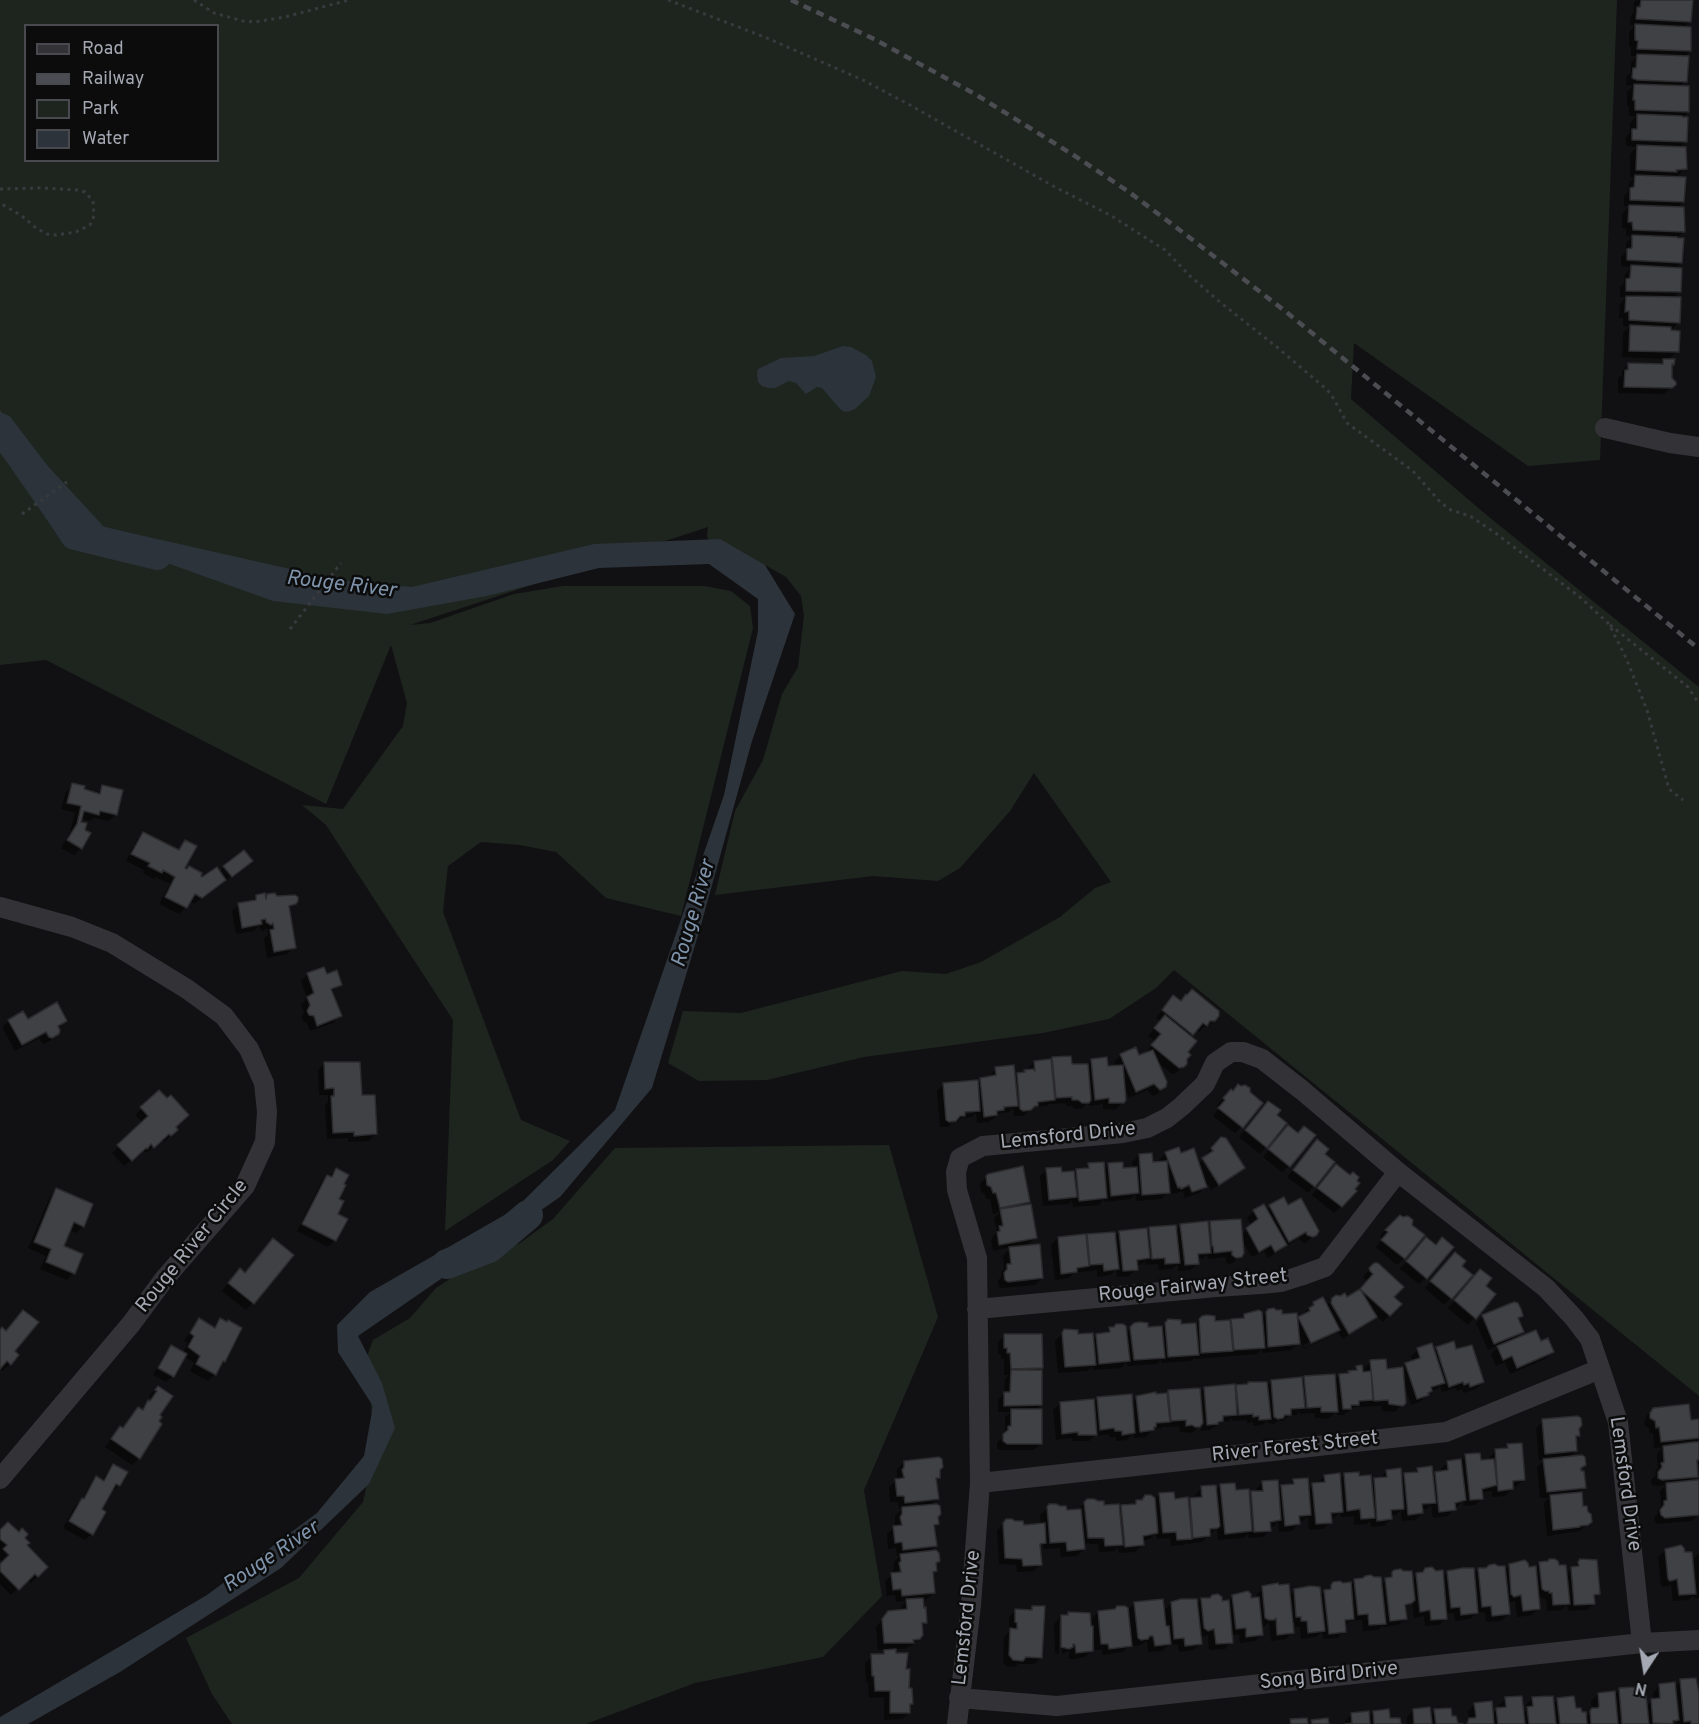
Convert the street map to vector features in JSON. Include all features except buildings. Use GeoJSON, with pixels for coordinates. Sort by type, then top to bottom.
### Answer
{"type":"FeatureCollection","features":[{"type":"Feature","properties":{"kind":"street"},"geometry":{"type":"LineString","coordinates":[[1605,428],[1659,441],[1699,447]]}},
{"type":"Feature","properties":{"kind":"street","name":"Rouge River Circle"},"geometry":{"type":"LineString","coordinates":[[0,907],[72,927],[112,943],[187,989],[224,1016],[249,1049],[264,1083],[267,1112],[265,1142],[245,1185],[165,1278],[131,1324],[0,1479]]}},
{"type":"Feature","properties":{"kind":"street","name":"Lemsford Drive"},"geometry":{"type":"LineString","coordinates":[[957,1724],[971,1605],[980,1482],[977,1258],[957,1190],[956,1172],[960,1158],[983,1146],[1123,1133],[1147,1128],[1167,1118],[1189,1100],[1205,1084],[1215,1063],[1231,1052],[1243,1052],[1262,1059],[1303,1091],[1398,1172],[1546,1288],[1590,1339],[1618,1422],[1642,1643]]}},
{"type":"Feature","properties":{"kind":"street","name":"Rouge Fairway Street"},"geometry":{"type":"LineString","coordinates":[[977,1309],[1281,1282],[1300,1276],[1325,1267],[1398,1172]]}},
{"type":"Feature","properties":{"kind":"street","name":"River Forest Street"},"geometry":{"type":"LineString","coordinates":[[980,1482],[1446,1432],[1600,1370]]}},
{"type":"Feature","properties":{"kind":"street","name":"Song Bird Drive"},"geometry":{"type":"LineString","coordinates":[[959,1698],[1057,1706],[1642,1643],[1699,1640]]}},
{"type":"Feature","properties":{"kind":"path"},"geometry":{"type":"LineString","coordinates":[[194,0],[214,13],[255,22],[285,17],[349,0]]}},
{"type":"Feature","properties":{"kind":"path"},"geometry":{"type":"LineString","coordinates":[[668,0],[767,38],[865,81],[1055,187],[1093,205],[1146,237],[1165,250],[1198,283],[1317,381],[1331,394],[1347,423],[1413,471],[1441,503],[1452,510],[1470,516],[1494,532],[1581,598],[1609,624],[1688,687],[1699,704]]}},
{"type":"Feature","properties":{"kind":"path"},"geometry":{"type":"LineString","coordinates":[[0,189],[60,188],[85,192],[93,201],[94,216],[90,225],[76,232],[48,234],[0,203]]}},
{"type":"Feature","properties":{"kind":"path"},"geometry":{"type":"LineString","coordinates":[[22,514],[66,482]]}},
{"type":"Feature","properties":{"kind":"path"},"geometry":{"type":"LineString","coordinates":[[290,629],[341,563]]}},
{"type":"Feature","properties":{"kind":"path"},"geometry":{"type":"LineString","coordinates":[[1609,624],[1626,658],[1647,711],[1669,789],[1683,800]]}},
{"type":"Feature","properties":{"kind":"green space"},"geometry":{"type":"Polygon","coordinates":[[[0,0],[1617,0],[1600,460],[1528,466],[1354,343],[1351,399],[1483,512],[1699,687],[1699,1396],[1174,970],[1156,988],[1109,1019],[1043,1033],[864,1057],[767,1080],[699,1081],[668,1063],[683,1011],[741,1013],[902,971],[946,974],[981,962],[1060,917],[1095,888],[1111,882],[1034,773],[1010,811],[960,868],[938,881],[873,876],[715,895],[735,811],[763,760],[782,694],[798,667],[804,616],[801,596],[786,577],[765,565],[715,556],[707,536],[708,527],[410,625],[430,623],[514,594],[563,586],[704,586],[731,591],[750,606],[753,628],[681,916],[606,898],[556,852],[520,845],[481,842],[448,866],[443,912],[521,1120],[570,1141],[553,1160],[445,1231],[453,1020],[326,825],[302,805],[343,809],[403,726],[407,703],[391,645],[326,804],[46,660],[0,665],[0,0]]]}},
{"type":"Feature","properties":{"kind":"green space"},"geometry":{"type":"Polygon","coordinates":[[[889,1145],[938,1317],[864,1490],[882,1596],[823,1657],[695,1683],[586,1724],[232,1724],[212,1694],[186,1638],[299,1578],[363,1502],[375,1446],[366,1359],[373,1340],[410,1318],[436,1288],[476,1262],[520,1243],[553,1219],[615,1148],[889,1145]]]}},
{"type":"Feature","properties":{"kind":"water"},"geometry":{"type":"Polygon","coordinates":[[[843,346],[851,347],[866,355],[872,361],[876,377],[869,396],[855,409],[845,412],[840,409],[822,388],[817,387],[806,394],[796,383],[789,381],[775,388],[762,386],[758,382],[758,369],[781,358],[814,356],[843,346]]]}},
{"type":"Feature","properties":{"kind":"water"},"geometry":{"type":"Polygon","coordinates":[[[0,410],[10,425],[104,527],[339,580],[412,587],[594,544],[720,539],[765,565],[795,614],[752,741],[699,932],[652,1088],[560,1197],[358,1336],[382,1383],[395,1428],[369,1484],[281,1568],[120,1672],[28,1724],[0,1724],[0,1717],[207,1595],[317,1513],[364,1456],[373,1406],[338,1352],[337,1325],[370,1292],[515,1209],[615,1110],[724,795],[758,631],[758,599],[709,564],[599,568],[487,596],[387,614],[273,601],[47,520],[0,452],[0,410]]]}},
{"type":"Feature","properties":{"kind":"waterway","name":"Rouge River"},"geometry":{"type":"LineString","coordinates":[[0,428],[35,474],[75,535],[157,555]]}},
{"type":"Feature","properties":{"kind":"waterway","name":"Rouge River"},"geometry":{"type":"LineString","coordinates":[[447,1264],[489,1248],[528,1215]]}},
{"type":"Feature","properties":{"kind":"railway"},"geometry":{"type":"LineString","coordinates":[[791,0],[872,38],[975,94],[1129,192],[1285,311],[1699,649]]}}]}
